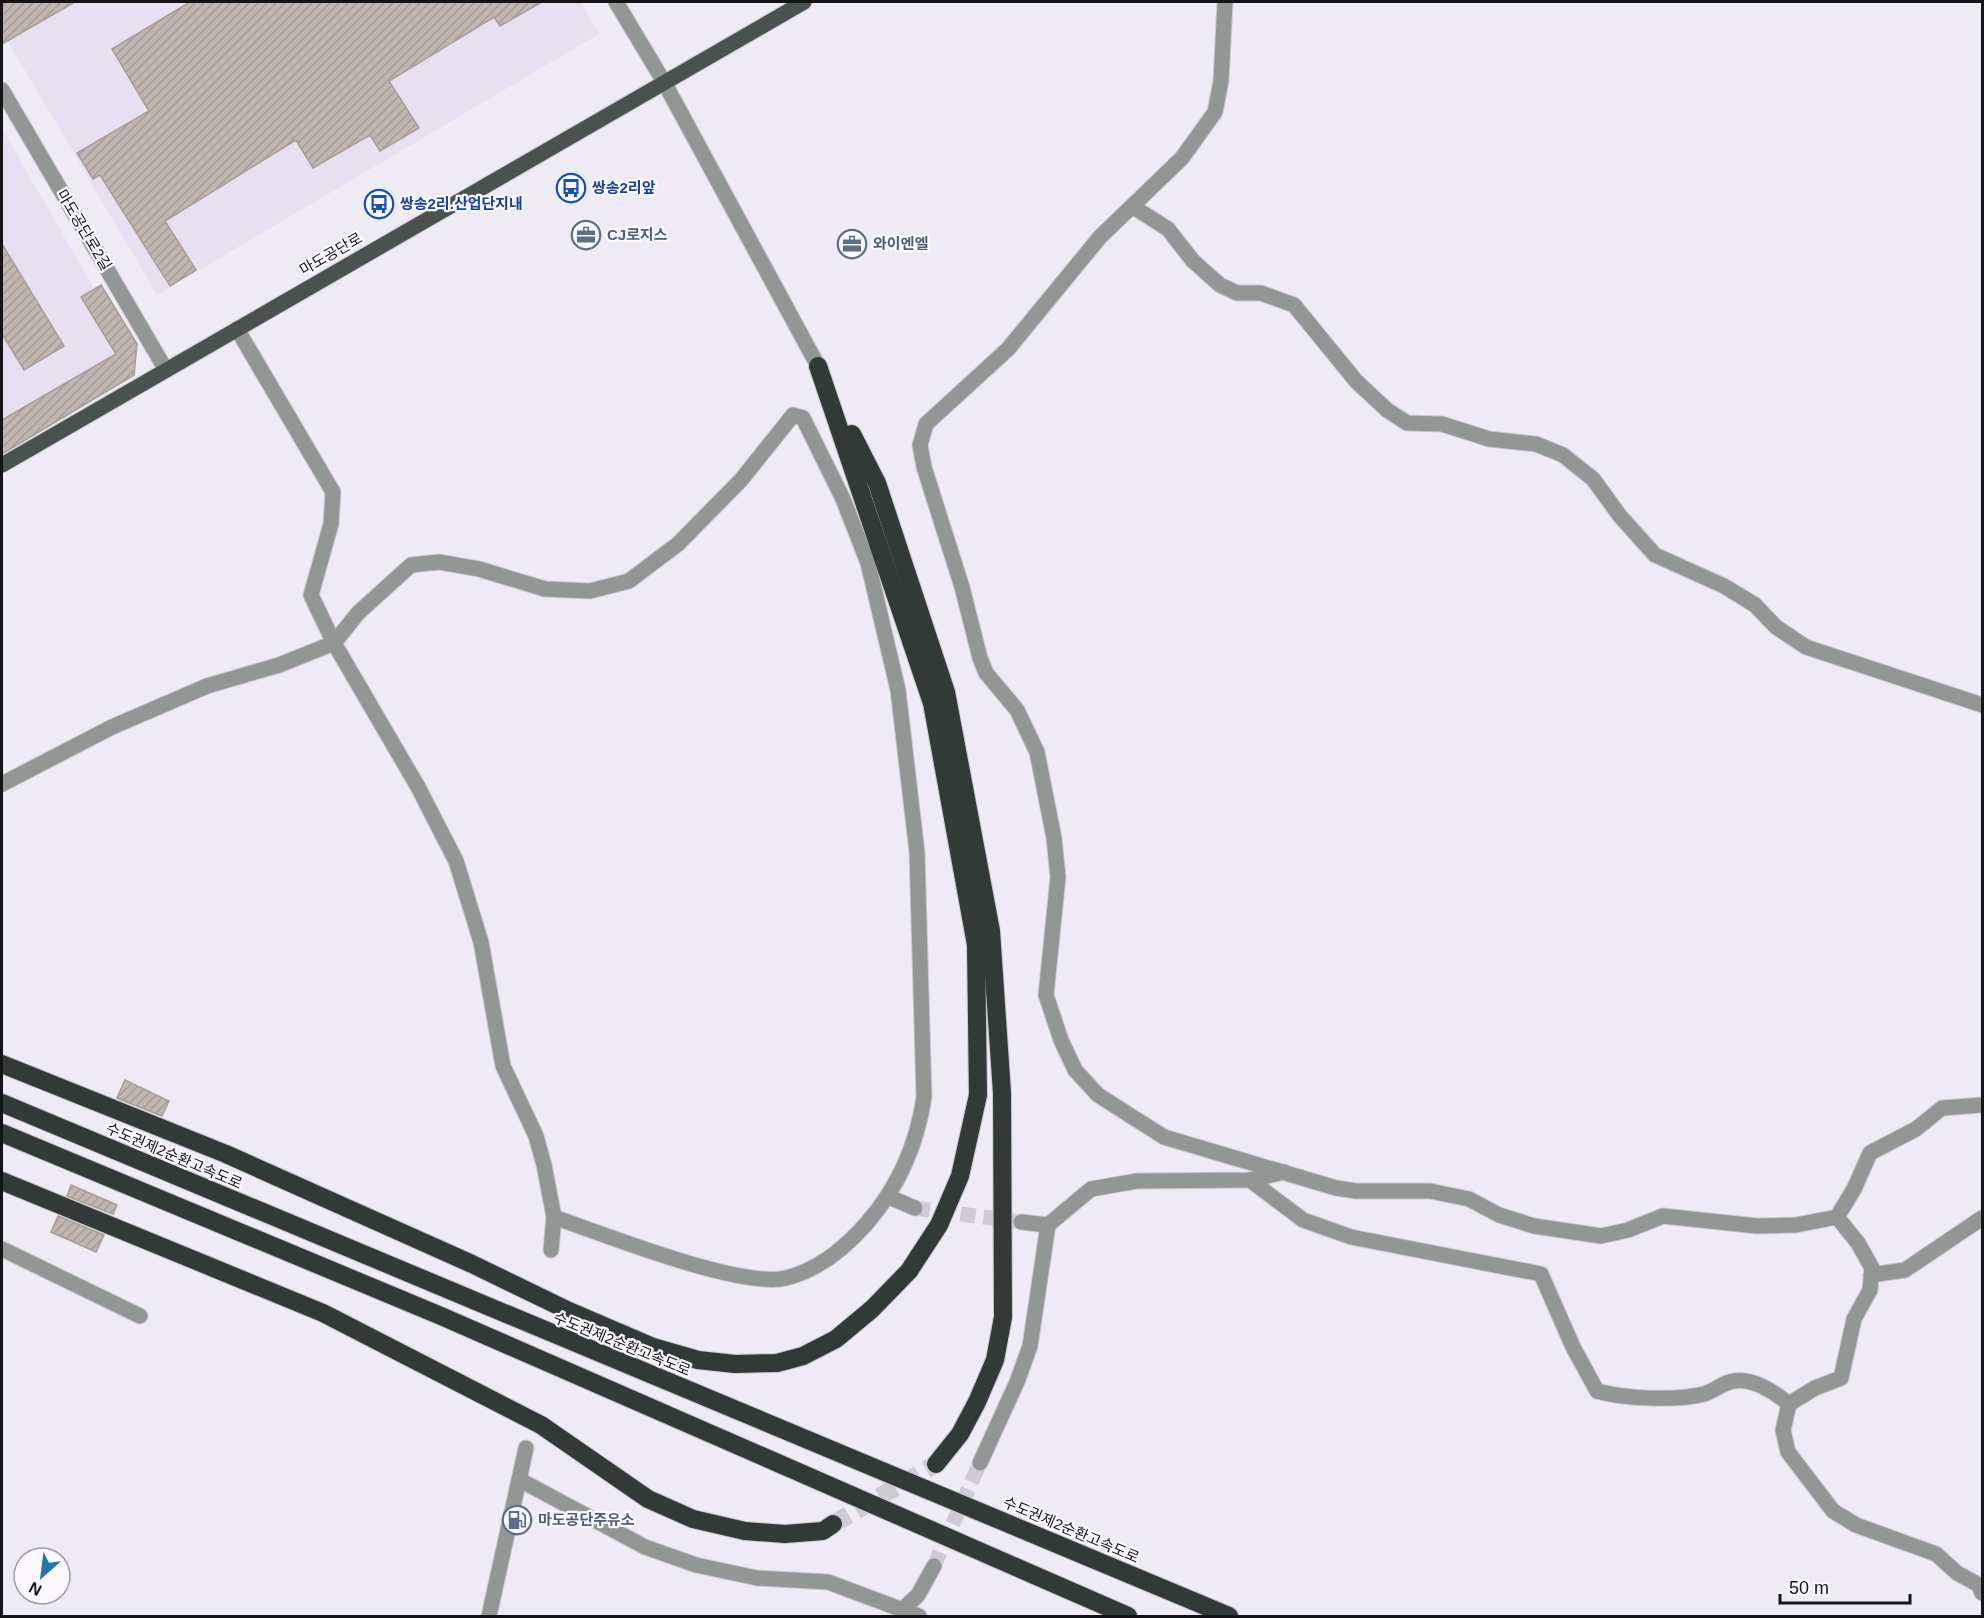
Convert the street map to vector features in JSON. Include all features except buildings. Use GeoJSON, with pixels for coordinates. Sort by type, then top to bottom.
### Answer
{"type":"FeatureCollection","features":[{"type":"Feature","properties":{"kind":"highway"},"geometry":{"type":"LineString","coordinates":[[2,1064],[226,1154],[472,1264],[568,1311],[653,1347],[698,1360],[735,1364],[777,1363],[803,1356],[836,1339],[872,1309],[909,1271],[939,1225],[960,1176],[978,1095],[976,945],[932,703],[818,366]]}},
{"type":"Feature","properties":{"kind":"highway"},"geometry":{"type":"LineString","coordinates":[[818,366],[877,483],[946,692],[991,931],[1002,1093],[1003,1317],[995,1360],[978,1402],[960,1434],[936,1464]]}},
{"type":"Feature","properties":{"kind":"highway","name":"수도권제2순환고속도로"},"geometry":{"type":"LineString","coordinates":[[2,1103],[1229,1617]]}},
{"type":"Feature","properties":{"kind":"highway"},"geometry":{"type":"LineString","coordinates":[[2,1133],[441,1316],[1128,1617]]}},
{"type":"Feature","properties":{"kind":"highway"},"geometry":{"type":"LineString","coordinates":[[2,1181],[322,1313],[541,1425],[648,1499],[693,1519],[745,1531],[785,1534],[823,1531],[833,1524]]}},
{"type":"Feature","properties":{"kind":"main road","name":"마도공단로"},"geometry":{"type":"LineString","coordinates":[[2,465],[804,2]]}},
{"type":"Feature","properties":{"kind":"street"},"geometry":{"type":"LineString","coordinates":[[616,2],[664,82],[818,366]]}},
{"type":"Feature","properties":{"kind":"street"},"geometry":{"type":"LineString","coordinates":[[1226,2],[1221,81],[1215,112],[1182,158],[1100,237],[1008,349],[926,424],[920,445],[924,467],[962,587],[980,658],[986,673],[1017,710],[1037,752],[1054,838],[1058,877],[1046,994],[1061,1040],[1075,1070],[1098,1095],[1164,1137],[1200,1149],[1288,1172],[1336,1188],[1356,1191],[1440,1193],[1469,1199],[1499,1215],[1534,1226],[1600,1236],[1628,1230],[1663,1216],[1757,1226],[1796,1225],[1838,1217],[1854,1189],[1869,1153],[1916,1129],[1942,1108],[1983,1105]]}},
{"type":"Feature","properties":{"kind":"street","name":"마도공단로2길"},"geometry":{"type":"LineString","coordinates":[[2,90],[166,370]]}},
{"type":"Feature","properties":{"kind":"street"},"geometry":{"type":"LineString","coordinates":[[1132,206],[1168,229],[1193,261],[1220,285],[1237,293],[1261,293],[1294,305],[1356,381],[1387,410],[1407,423],[1442,424],[1489,439],[1536,444],[1563,455],[1593,479],[1620,516],[1655,555],[1724,586],[1755,605],[1776,627],[1806,647],[1983,705]]}},
{"type":"Feature","properties":{"kind":"street"},"geometry":{"type":"LineString","coordinates":[[237,329],[333,492],[331,524],[311,595],[334,643],[412,776],[456,861],[481,942],[503,1066],[536,1136],[554,1218],[551,1250]]}},
{"type":"Feature","properties":{"kind":"street"},"geometry":{"type":"LineString","coordinates":[[2,784],[112,727],[196,690],[279,664],[334,643],[358,614],[411,565],[439,562],[479,570],[544,590],[590,591],[629,581],[686,536],[741,480],[793,415],[803,418],[843,499],[868,563],[898,690],[917,852],[924,1097],[919,1128],[889,1197],[856,1235],[818,1267],[784,1279],[745,1279],[554,1218]]}},
{"type":"Feature","properties":{"kind":"street"},"geometry":{"type":"LineString","coordinates":[[980,1463],[1017,1382],[1030,1346],[1048,1226],[1091,1190],[1137,1181],[1250,1180],[1288,1172]]}},
{"type":"Feature","properties":{"kind":"street"},"geometry":{"type":"LineString","coordinates":[[1250,1180],[1303,1220],[1351,1237],[1541,1274],[1573,1347],[1597,1391],[1648,1397],[1687,1396],[1704,1394],[1734,1381],[1753,1383],[1768,1389],[1789,1404]]}},
{"type":"Feature","properties":{"kind":"street"},"geometry":{"type":"LineString","coordinates":[[889,1197],[915,1208]]}},
{"type":"Feature","properties":{"kind":"street"},"geometry":{"type":"LineString","coordinates":[[1838,1217],[1858,1243],[1872,1268],[1870,1290],[1854,1319],[1841,1378],[1815,1388],[1789,1404],[1783,1430],[1788,1452],[1833,1511],[1856,1526],[1936,1554],[1957,1573],[1979,1585],[1983,1593]]}},
{"type":"Feature","properties":{"kind":"street"},"geometry":{"type":"LineString","coordinates":[[1871,1275],[1905,1270],[1983,1218]]}},
{"type":"Feature","properties":{"kind":"street"},"geometry":{"type":"LineString","coordinates":[[1021,1222],[1048,1226]]}},
{"type":"Feature","properties":{"kind":"street"},"geometry":{"type":"LineString","coordinates":[[2,1249],[140,1316]]}},
{"type":"Feature","properties":{"kind":"street"},"geometry":{"type":"LineString","coordinates":[[489,1617],[526,1448]]}},
{"type":"Feature","properties":{"kind":"street"},"geometry":{"type":"LineString","coordinates":[[520,1480],[645,1547],[686,1561],[757,1578],[828,1582],[918,1617]]}},
{"type":"Feature","properties":{"kind":"street"},"geometry":{"type":"LineString","coordinates":[[901,1611],[918,1595],[934,1566]]}},
{"type":"Feature","properties":{"kind":"shaded area"},"geometry":{"type":"Polygon","coordinates":[[[2,2],[580,2],[599,34],[157,295],[2,31],[2,2]]]}},
{"type":"Feature","properties":{"kind":"shaded area"},"geometry":{"type":"Polygon","coordinates":[[[2,129],[137,363],[2,440],[2,129]]]}},
{"type":"Feature","properties":{"kind":"tunnel"},"geometry":{"type":"LineString","coordinates":[[915,1208],[1021,1222]]}},
{"type":"Feature","properties":{"kind":"tunnel"},"geometry":{"type":"LineString","coordinates":[[934,1566],[980,1463]]}},
{"type":"Feature","properties":{"kind":"tunnel"},"geometry":{"type":"LineString","coordinates":[[833,1524],[936,1464]]}},
{"type":"Feature","properties":{"kind":"place","name":"쌍송2리앞"},"geometry":{"type":"Point","coordinates":[571,188]}},
{"type":"Feature","properties":{"kind":"place","name":"쌍송2리.산업단지내"},"geometry":{"type":"Point","coordinates":[379,204]}},
{"type":"Feature","properties":{"kind":"place","name":"CJ로지스"},"geometry":{"type":"Point","coordinates":[586,235]}},
{"type":"Feature","properties":{"kind":"place","name":"와이엔엘"},"geometry":{"type":"Point","coordinates":[852,244]}},
{"type":"Feature","properties":{"kind":"place","name":"마도공단주유소"},"geometry":{"type":"Point","coordinates":[517,1520]}}]}
